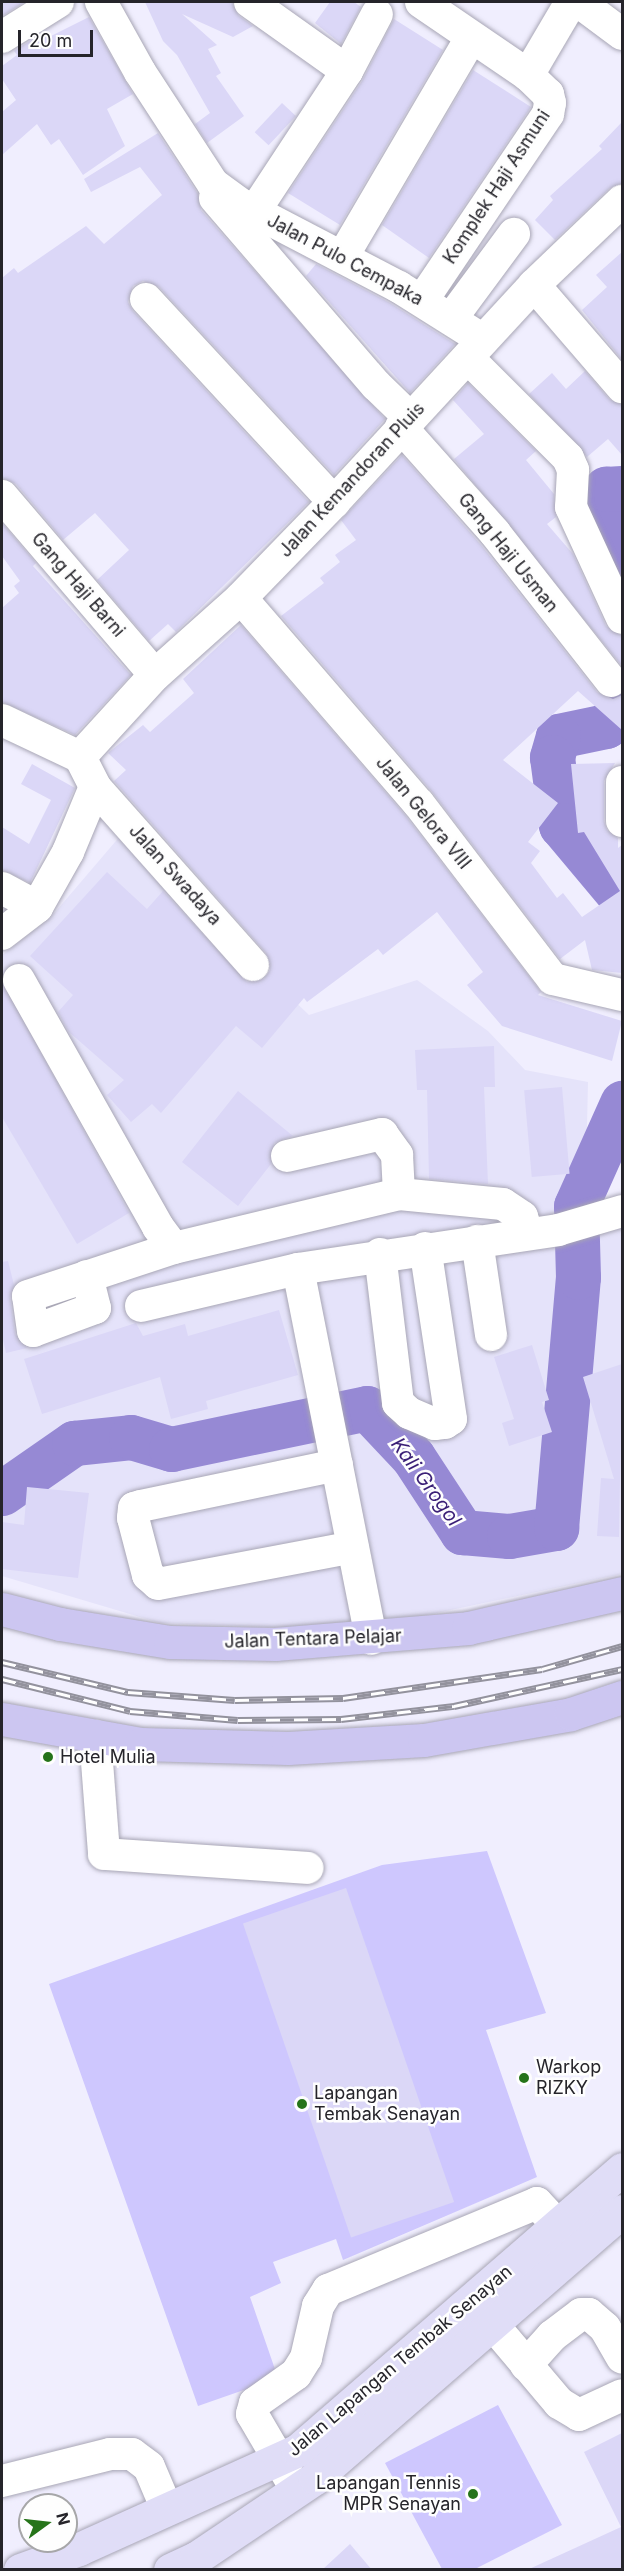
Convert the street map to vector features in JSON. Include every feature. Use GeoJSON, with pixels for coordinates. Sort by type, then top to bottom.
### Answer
{"type":"FeatureCollection","features":[{"type":"Feature","properties":{"kind":"highway","name":"Jalan Tentara Pelajar"},"geometry":{"type":"LineString","coordinates":[[2,1608],[60,1624],[170,1642],[372,1639],[468,1628],[622,1593]]}},
{"type":"Feature","properties":{"kind":"highway"},"geometry":{"type":"LineString","coordinates":[[2,1719],[141,1744],[288,1748],[424,1740],[571,1714],[622,1697]]}},
{"type":"Feature","properties":{"kind":"main road","name":"Jalan Lapangan Tembak Senayan"},"geometry":{"type":"LineString","coordinates":[[33,2567],[166,2507],[277,2463],[561,2226],[618,2190]]}},
{"type":"Feature","properties":{"kind":"main road","name":"Jalan Lapangan Tembak Senayan"},"geometry":{"type":"LineString","coordinates":[[170,2570],[196,2558],[296,2490],[494,2326],[581,2252],[618,2190]]}},
{"type":"Feature","properties":{"kind":"street"},"geometry":{"type":"LineString","coordinates":[[2,37],[58,2]]}},
{"type":"Feature","properties":{"kind":"street","name":"Jalan Pulo Cempaka"},"geometry":{"type":"LineString","coordinates":[[101,2],[207,179],[212,195],[405,422]]}},
{"type":"Feature","properties":{"kind":"street","name":"Komplek Haji Asmuni"},"geometry":{"type":"LineString","coordinates":[[421,2],[528,75],[548,94],[548,114],[422,301]]}},
{"type":"Feature","properties":{"kind":"street"},"geometry":{"type":"LineString","coordinates":[[528,75],[571,2]]}},
{"type":"Feature","properties":{"kind":"street"},"geometry":{"type":"LineString","coordinates":[[579,2],[622,34]]}},
{"type":"Feature","properties":{"kind":"street"},"geometry":{"type":"LineString","coordinates":[[252,3],[347,71]]}},
{"type":"Feature","properties":{"kind":"street"},"geometry":{"type":"LineString","coordinates":[[254,212],[347,71],[377,14]]}},
{"type":"Feature","properties":{"kind":"street"},"geometry":{"type":"LineString","coordinates":[[342,256],[471,38]]}},
{"type":"Feature","properties":{"kind":"street","name":"Jalan Pulo Cempaka"},"geometry":{"type":"LineString","coordinates":[[207,179],[254,212],[342,256],[451,319],[568,458],[573,470],[571,507],[622,618]]}},
{"type":"Feature","properties":{"kind":"street","name":"Jalan Kemandoran Pluis"},"geometry":{"type":"LineString","coordinates":[[80,757],[155,675],[241,598],[334,502],[405,422],[534,285],[622,204]]}},
{"type":"Feature","properties":{"kind":"street"},"geometry":{"type":"LineString","coordinates":[[451,319],[514,234]]}},
{"type":"Feature","properties":{"kind":"street"},"geometry":{"type":"LineString","coordinates":[[534,285],[622,387]]}},
{"type":"Feature","properties":{"kind":"street"},"geometry":{"type":"LineString","coordinates":[[146,299],[334,502]]}},
{"type":"Feature","properties":{"kind":"street","name":"Gang Haji Usman"},"geometry":{"type":"LineString","coordinates":[[405,422],[611,681]]}},
{"type":"Feature","properties":{"kind":"street","name":"Gang Haji Barni"},"geometry":{"type":"LineString","coordinates":[[2,495],[155,675]]}},
{"type":"Feature","properties":{"kind":"street","name":"Jalan Gelora VIII"},"geometry":{"type":"LineString","coordinates":[[241,598],[419,804],[554,979],[622,995]]}},
{"type":"Feature","properties":{"kind":"street"},"geometry":{"type":"LineString","coordinates":[[2,720],[80,757]]}},
{"type":"Feature","properties":{"kind":"street","name":"Jalan Swadaya"},"geometry":{"type":"LineString","coordinates":[[80,757],[95,787],[253,965]]}},
{"type":"Feature","properties":{"kind":"street"},"geometry":{"type":"LineString","coordinates":[[622,783],[622,821]]}},
{"type":"Feature","properties":{"kind":"street"},"geometry":{"type":"LineString","coordinates":[[2,934],[37,907],[68,852],[95,787]]}},
{"type":"Feature","properties":{"kind":"street"},"geometry":{"type":"LineString","coordinates":[[2,888],[37,907]]}},
{"type":"Feature","properties":{"kind":"street"},"geometry":{"type":"LineString","coordinates":[[19,980],[158,1227],[174,1248]]}},
{"type":"Feature","properties":{"kind":"street"},"geometry":{"type":"LineString","coordinates":[[288,1156],[382,1134],[397,1155],[399,1194]]}},
{"type":"Feature","properties":{"kind":"street"},"geometry":{"type":"LineString","coordinates":[[87,1276],[174,1248],[399,1194],[503,1204],[522,1217],[528,1234]]}},
{"type":"Feature","properties":{"kind":"street"},"geometry":{"type":"LineString","coordinates":[[141,1306],[298,1269],[380,1254],[558,1230],[622,1211]]}},
{"type":"Feature","properties":{"kind":"street"},"geometry":{"type":"LineString","coordinates":[[477,1241],[490,1335]]}},
{"type":"Feature","properties":{"kind":"street"},"geometry":{"type":"LineString","coordinates":[[380,1254],[398,1403],[409,1413],[435,1424],[445,1423],[451,1419],[425,1248]]}},
{"type":"Feature","properties":{"kind":"street"},"geometry":{"type":"LineString","coordinates":[[298,1269],[372,1639]]}},
{"type":"Feature","properties":{"kind":"street"},"geometry":{"type":"LineString","coordinates":[[336,1460],[141,1506],[132,1512],[148,1575],[158,1584],[353,1547]]}},
{"type":"Feature","properties":{"kind":"street"},"geometry":{"type":"LineString","coordinates":[[95,1737],[104,1854],[308,1868]]}},
{"type":"Feature","properties":{"kind":"street"},"geometry":{"type":"LineString","coordinates":[[296,2490],[277,2463],[252,2414],[255,2403],[296,2374],[328,2290],[537,2203],[561,2226],[581,2252]]}},
{"type":"Feature","properties":{"kind":"street"},"geometry":{"type":"LineString","coordinates":[[526,2365],[552,2336],[580,2314],[589,2314],[605,2328],[622,2358]]}},
{"type":"Feature","properties":{"kind":"street"},"geometry":{"type":"LineString","coordinates":[[494,2326],[559,2403],[579,2415],[622,2395]]}},
{"type":"Feature","properties":{"kind":"street"},"geometry":{"type":"LineString","coordinates":[[2,2481],[110,2454],[132,2454],[150,2467],[166,2507]]}},
{"type":"Feature","properties":{"kind":"shaded area"},"geometry":{"type":"Polygon","coordinates":[[[121,835],[309,1015],[417,980],[488,1031],[525,1070],[588,1082],[585,1214],[622,1205],[622,1574],[356,1630],[160,1623],[2,1576],[2,955],[51,917],[121,835]]]}},
{"type":"Feature","properties":{"kind":"shaded area","name":"Lapangan Tembak Senayan"},"geometry":{"type":"Polygon","coordinates":[[[487,1851],[546,2013],[486,2030],[537,2177],[343,2260],[336,2239],[273,2262],[281,2283],[250,2297],[278,2378],[198,2406],[49,1984],[382,1865],[487,1851]]]}},
{"type":"Feature","properties":{"kind":"shaded area","name":"Lapangan Tennis MPR Senayan"},"geometry":{"type":"Polygon","coordinates":[[[498,2405],[562,2525],[475,2569],[442,2569],[385,2463],[498,2405]]]}},
{"type":"Feature","properties":{"kind":"building"},"geometry":{"type":"Polygon","coordinates":[[[2,2],[25,2],[2,16],[2,2]]]}},
{"type":"Feature","properties":{"kind":"building"},"geometry":{"type":"Polygon","coordinates":[[[145,2],[232,2],[239,16],[253,26],[233,37],[182,14],[217,45],[208,49],[221,73],[216,76],[244,116],[207,143],[195,124],[210,113],[177,55],[163,41],[145,2]]]}},
{"type":"Feature","properties":{"kind":"building"},"geometry":{"type":"Polygon","coordinates":[[[330,2],[354,2],[361,7],[341,44],[315,23],[330,2]]]}},
{"type":"Feature","properties":{"kind":"building"},"geometry":{"type":"Polygon","coordinates":[[[89,17],[133,94],[107,109],[125,146],[83,175],[59,139],[51,145],[37,124],[2,155],[2,112],[16,100],[2,79],[2,66],[17,55],[14,51],[46,31],[49,37],[89,17]]]}},
{"type":"Feature","properties":{"kind":"building"},"geometry":{"type":"Polygon","coordinates":[[[394,19],[443,50],[340,225],[288,193],[362,81],[394,19]]]}},
{"type":"Feature","properties":{"kind":"building"},"geometry":{"type":"Polygon","coordinates":[[[473,70],[531,107],[429,258],[382,225],[473,70]]]}},
{"type":"Feature","properties":{"kind":"building"},"geometry":{"type":"Polygon","coordinates":[[[282,103],[296,116],[269,145],[255,132],[282,103]]]}},
{"type":"Feature","properties":{"kind":"building"},"geometry":{"type":"Polygon","coordinates":[[[622,122],[622,184],[610,188],[555,240],[535,220],[553,200],[550,196],[602,149],[599,146],[622,122]]]}},
{"type":"Feature","properties":{"kind":"building"},"geometry":{"type":"Polygon","coordinates":[[[158,133],[198,194],[201,210],[385,419],[334,475],[159,287],[143,281],[133,286],[128,302],[133,311],[309,502],[176,632],[168,624],[149,641],[97,580],[129,550],[95,513],[63,540],[16,484],[2,478],[2,278],[14,268],[18,273],[86,226],[104,244],[162,195],[140,167],[91,192],[84,179],[158,133]]]}},
{"type":"Feature","properties":{"kind":"building"},"geometry":{"type":"Polygon","coordinates":[[[622,252],[622,360],[582,310],[607,287],[596,275],[622,252]]]}},
{"type":"Feature","properties":{"kind":"building"},"geometry":{"type":"Polygon","coordinates":[[[316,264],[390,303],[455,344],[410,393],[306,276],[316,264]]]}},
{"type":"Feature","properties":{"kind":"building"},"geometry":{"type":"Polygon","coordinates":[[[585,371],[609,399],[622,405],[622,455],[608,439],[587,457],[529,394],[552,373],[566,389],[585,371]]]}},
{"type":"Feature","properties":{"kind":"building"},"geometry":{"type":"Polygon","coordinates":[[[468,383],[536,451],[526,460],[554,494],[556,517],[547,524],[573,554],[606,626],[622,636],[622,666],[454,459],[484,434],[453,400],[468,383]]]}},
{"type":"Feature","properties":{"kind":"building"},"geometry":{"type":"Polygon","coordinates":[[[402,455],[481,545],[597,692],[613,699],[622,695],[622,730],[578,691],[503,760],[558,803],[528,842],[540,851],[531,863],[557,898],[563,893],[582,917],[620,891],[584,832],[578,833],[571,764],[615,763],[604,781],[604,821],[607,830],[618,838],[618,848],[622,845],[622,973],[592,970],[585,940],[560,959],[433,793],[281,616],[324,583],[320,578],[340,562],[335,555],[356,540],[341,520],[402,455]]]}},
{"type":"Feature","properties":{"kind":"building"},"geometry":{"type":"Polygon","coordinates":[[[2,523],[36,563],[33,566],[131,675],[75,735],[2,702],[2,608],[19,593],[14,586],[20,581],[2,556],[2,523]]]}},
{"type":"Feature","properties":{"kind":"building"},"geometry":{"type":"Polygon","coordinates":[[[241,625],[405,815],[541,992],[538,995],[622,1021],[612,1061],[502,1026],[467,985],[483,972],[437,912],[383,955],[378,949],[307,1002],[304,998],[262,1048],[236,1026],[161,1113],[152,1104],[131,1122],[107,1095],[124,1080],[69,1032],[58,1012],[73,995],[30,956],[107,872],[147,909],[163,891],[247,982],[264,979],[270,970],[266,953],[114,781],[126,770],[108,753],[143,725],[150,732],[194,693],[183,679],[241,625]]]}},
{"type":"Feature","properties":{"kind":"building"},"geometry":{"type":"Polygon","coordinates":[[[32,764],[75,788],[30,883],[2,870],[2,827],[29,844],[51,800],[21,784],[32,764]]]}},
{"type":"Feature","properties":{"kind":"building"},"geometry":{"type":"Polygon","coordinates":[[[2,982],[129,1213],[77,1244],[2,1117],[2,982]]]}},
{"type":"Feature","properties":{"kind":"building"},"geometry":{"type":"Polygon","coordinates":[[[494,1046],[495,1087],[484,1087],[488,1184],[429,1179],[427,1090],[417,1090],[415,1050],[494,1046]]]}},
{"type":"Feature","properties":{"kind":"building"},"geometry":{"type":"Polygon","coordinates":[[[562,1087],[570,1174],[532,1177],[524,1090],[562,1087]]]}},
{"type":"Feature","properties":{"kind":"building"},"geometry":{"type":"Polygon","coordinates":[[[238,1091],[293,1136],[274,1143],[271,1164],[238,1206],[182,1162],[238,1091]]]}},
{"type":"Feature","properties":{"kind":"building"},"geometry":{"type":"Polygon","coordinates":[[[8,1261],[14,1285],[10,1298],[15,1334],[27,1348],[6,1353],[2,1335],[2,1262],[8,1261]]]}},
{"type":"Feature","properties":{"kind":"building"},"geometry":{"type":"Polygon","coordinates":[[[279,1310],[298,1375],[206,1401],[208,1409],[171,1419],[160,1377],[42,1414],[24,1359],[136,1323],[143,1336],[185,1324],[188,1336],[279,1310]]]}},
{"type":"Feature","properties":{"kind":"building"},"geometry":{"type":"Polygon","coordinates":[[[532,1345],[549,1400],[542,1402],[552,1432],[509,1446],[502,1423],[514,1419],[494,1357],[532,1345]]]}},
{"type":"Feature","properties":{"kind":"building"},"geometry":{"type":"Polygon","coordinates":[[[622,1364],[619,1537],[597,1536],[601,1478],[614,1479],[583,1377],[622,1364]]]}},
{"type":"Feature","properties":{"kind":"building"},"geometry":{"type":"Polygon","coordinates":[[[27,1487],[89,1493],[78,1578],[2,1569],[2,1522],[24,1525],[27,1487]]]}},
{"type":"Feature","properties":{"kind":"building"},"geometry":{"type":"Polygon","coordinates":[[[346,1888],[454,2202],[351,2237],[243,1923],[346,1888]]]}},
{"type":"Feature","properties":{"kind":"building"},"geometry":{"type":"Polygon","coordinates":[[[622,2433],[622,2570],[527,2570],[621,2527],[584,2452],[622,2433]]]}},
{"type":"Feature","properties":{"kind":"building"},"geometry":{"type":"Polygon","coordinates":[[[350,2544],[372,2570],[322,2570],[350,2544]]]}},
{"type":"Feature","properties":{"kind":"waterway","name":"Kali Grogol"},"geometry":{"type":"LineString","coordinates":[[618,590],[598,547],[606,489],[622,488]]}},
{"type":"Feature","properties":{"kind":"waterway","name":"Kali Grogol"},"geometry":{"type":"LineString","coordinates":[[622,708],[606,726],[558,736],[552,757],[561,825],[622,898]]}},
{"type":"Feature","properties":{"kind":"waterway","name":"Kali Grogol"},"geometry":{"type":"LineString","coordinates":[[2,1493],[74,1443],[131,1437],[171,1449],[367,1408],[413,1457],[462,1532],[509,1536],[556,1528],[578,1277],[576,1206],[622,1103]]}},
{"type":"Feature","properties":{"kind":"railway"},"geometry":{"type":"LineString","coordinates":[[2,1662],[128,1692],[235,1700],[343,1698],[542,1669],[622,1646]]}},
{"type":"Feature","properties":{"kind":"railway"},"geometry":{"type":"LineString","coordinates":[[2,1679],[130,1711],[238,1720],[341,1719],[454,1706],[622,1669]]}},
{"type":"Feature","properties":{"kind":"place","name":"Hotel Mulia"},"geometry":{"type":"Point","coordinates":[48,1757]}},
{"type":"Feature","properties":{"kind":"place","name":"Warkop RIZKY"},"geometry":{"type":"Point","coordinates":[524,2078]}},
{"type":"Feature","properties":{"kind":"place","name":"Lapangan Tembak Senayan"},"geometry":{"type":"Point","coordinates":[302,2104]}},
{"type":"Feature","properties":{"kind":"place","name":"Lapangan Tennis MPR Senayan"},"geometry":{"type":"Point","coordinates":[473,2494]}}]}
